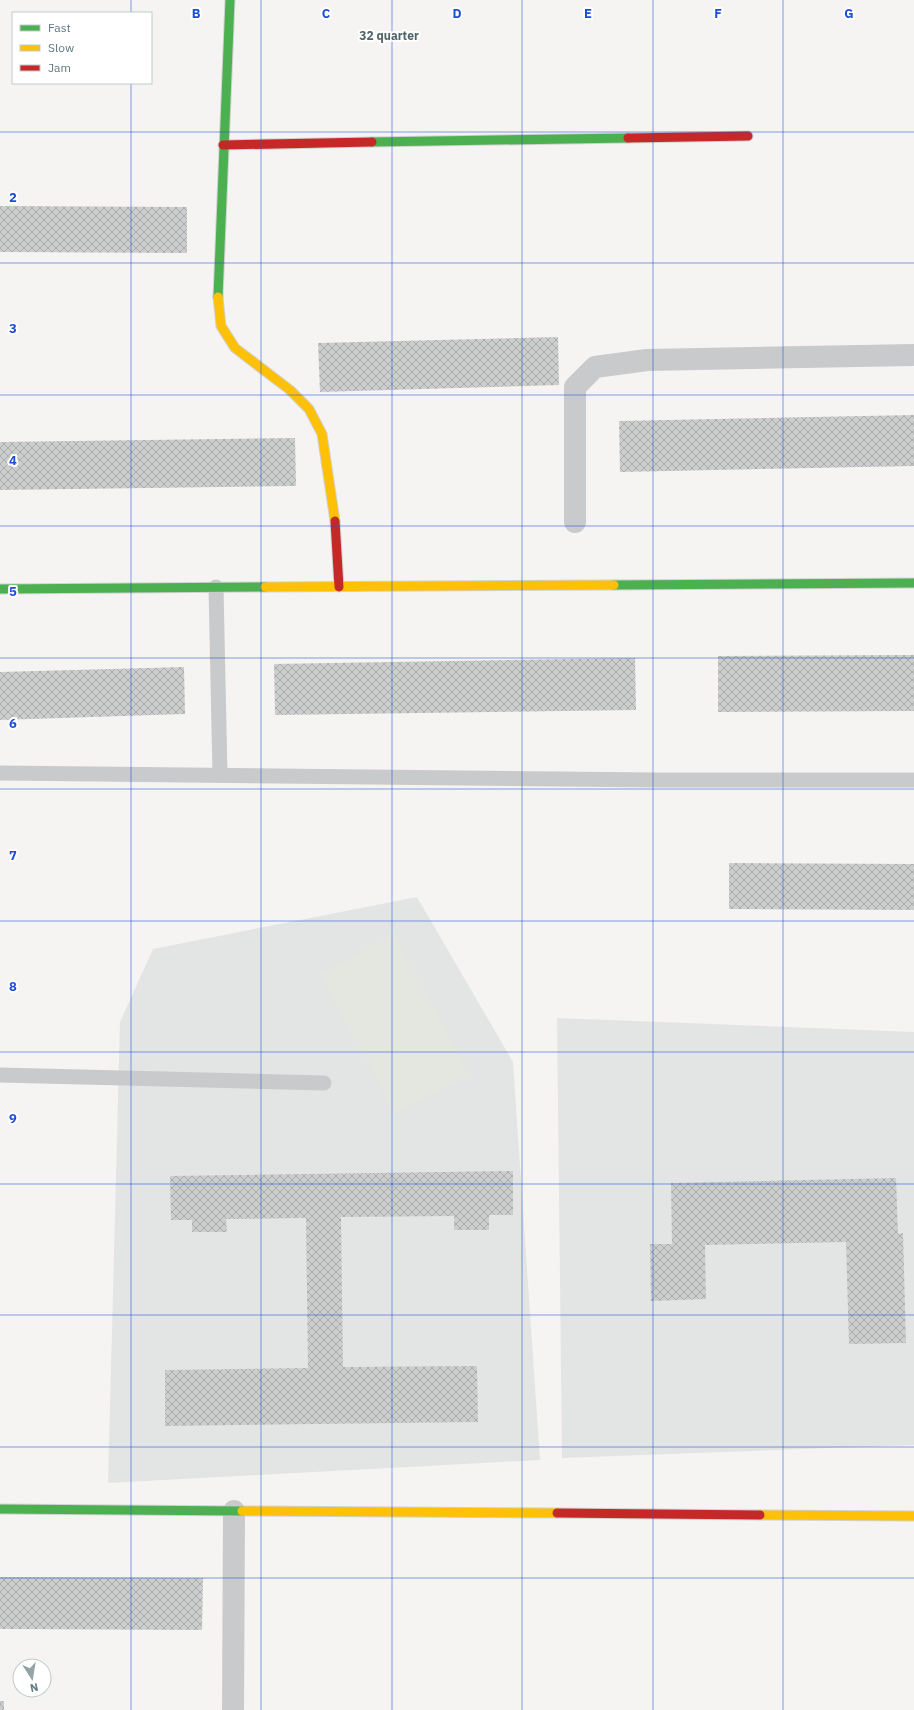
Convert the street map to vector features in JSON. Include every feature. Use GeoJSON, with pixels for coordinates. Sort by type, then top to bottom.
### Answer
{"type":"FeatureCollection","features":[{"type":"Feature","properties":{"kind":"street"},"geometry":{"type":"LineString","coordinates":[[230,0],[217,293],[221,326],[235,348],[290,390],[309,409],[322,434],[336,526],[338,587]]}},
{"type":"Feature","properties":{"kind":"street"},"geometry":{"type":"LineString","coordinates":[[223,145],[748,136]]}},
{"type":"Feature","properties":{"kind":"street"},"geometry":{"type":"LineString","coordinates":[[575,522],[575,387],[595,367],[647,360],[914,355]]}},
{"type":"Feature","properties":{"kind":"street"},"geometry":{"type":"LineString","coordinates":[[0,589],[914,583]]}},
{"type":"Feature","properties":{"kind":"street"},"geometry":{"type":"LineString","coordinates":[[0,1509],[914,1516]]}},
{"type":"Feature","properties":{"kind":"street"},"geometry":{"type":"LineString","coordinates":[[233,1710],[234,1511]]}},
{"type":"Feature","properties":{"kind":"lane"},"geometry":{"type":"LineString","coordinates":[[216,587],[220,775]]}},
{"type":"Feature","properties":{"kind":"lane"},"geometry":{"type":"LineString","coordinates":[[0,773],[656,780],[914,780]]}},
{"type":"Feature","properties":{"kind":"lane"},"geometry":{"type":"LineString","coordinates":[[0,1076],[324,1083]]}},
{"type":"Feature","properties":{"kind":"shaded area"},"geometry":{"type":"Polygon","coordinates":[[[417,897],[513,1062],[540,1460],[108,1483],[120,1022],[153,949],[417,897]]]}},
{"type":"Feature","properties":{"kind":"shaded area"},"geometry":{"type":"Polygon","coordinates":[[[394,934],[469,1074],[395,1114],[320,974],[394,934]]]}},
{"type":"Feature","properties":{"kind":"shaded area"},"geometry":{"type":"Polygon","coordinates":[[[557,1018],[914,1032],[914,1445],[562,1458],[557,1018]]]}},
{"type":"Feature","properties":{"kind":"building"},"geometry":{"type":"Polygon","coordinates":[[[0,206],[187,207],[187,253],[0,252],[0,206]]]}},
{"type":"Feature","properties":{"kind":"building"},"geometry":{"type":"Polygon","coordinates":[[[558,337],[559,385],[320,392],[318,343],[558,337]]]}},
{"type":"Feature","properties":{"kind":"building"},"geometry":{"type":"Polygon","coordinates":[[[914,415],[914,466],[620,472],[619,421],[914,415]]]}},
{"type":"Feature","properties":{"kind":"building"},"geometry":{"type":"Polygon","coordinates":[[[295,438],[296,486],[0,490],[0,442],[295,438]]]}},
{"type":"Feature","properties":{"kind":"building"},"geometry":{"type":"Polygon","coordinates":[[[914,655],[914,711],[718,712],[718,656],[914,655]]]}},
{"type":"Feature","properties":{"kind":"building"},"geometry":{"type":"Polygon","coordinates":[[[635,658],[636,710],[275,715],[274,664],[635,658]]]}},
{"type":"Feature","properties":{"kind":"building"},"geometry":{"type":"Polygon","coordinates":[[[184,667],[185,714],[0,720],[0,672],[184,667]]]}},
{"type":"Feature","properties":{"kind":"building"},"geometry":{"type":"Polygon","coordinates":[[[729,863],[914,864],[914,910],[729,909],[729,863]]]}},
{"type":"Feature","properties":{"kind":"building"},"geometry":{"type":"Polygon","coordinates":[[[513,1171],[513,1215],[489,1215],[489,1230],[454,1230],[454,1216],[341,1217],[343,1367],[477,1366],[478,1422],[165,1426],[165,1370],[308,1368],[306,1218],[226,1219],[227,1232],[192,1232],[192,1220],[171,1220],[170,1176],[513,1171]]]}},
{"type":"Feature","properties":{"kind":"building"},"geometry":{"type":"Polygon","coordinates":[[[896,1178],[898,1234],[903,1233],[906,1343],[849,1344],[846,1242],[705,1245],[706,1299],[651,1301],[650,1244],[672,1244],[671,1183],[896,1178]]]}},
{"type":"Feature","properties":{"kind":"building"},"geometry":{"type":"Polygon","coordinates":[[[0,1577],[203,1578],[202,1630],[0,1629],[0,1577]]]}},
{"type":"Feature","properties":{"kind":"building"},"geometry":{"type":"Polygon","coordinates":[[[0,1701],[4,1701],[4,1710],[0,1710],[0,1701]]]}},
{"type":"Feature","properties":{"kind":"traffic: fast"},"geometry":{"type":"LineString","coordinates":[[218,297],[230,0]]}},
{"type":"Feature","properties":{"kind":"traffic: fast"},"geometry":{"type":"LineString","coordinates":[[372,142],[628,138]]}},
{"type":"Feature","properties":{"kind":"traffic: fast"},"geometry":{"type":"LineString","coordinates":[[614,585],[914,583]]}},
{"type":"Feature","properties":{"kind":"traffic: fast"},"geometry":{"type":"LineString","coordinates":[[0,589],[265,587]]}},
{"type":"Feature","properties":{"kind":"traffic: fast"},"geometry":{"type":"LineString","coordinates":[[0,1509],[242,1511]]}},
{"type":"Feature","properties":{"kind":"traffic: slow"},"geometry":{"type":"LineString","coordinates":[[218,297],[221,326],[235,348],[290,390],[309,409],[322,434],[335,521]]}},
{"type":"Feature","properties":{"kind":"traffic: slow"},"geometry":{"type":"LineString","coordinates":[[265,587],[614,585]]}},
{"type":"Feature","properties":{"kind":"traffic: slow"},"geometry":{"type":"LineString","coordinates":[[242,1511],[557,1513]]}},
{"type":"Feature","properties":{"kind":"traffic: slow"},"geometry":{"type":"LineString","coordinates":[[760,1515],[914,1516]]}},
{"type":"Feature","properties":{"kind":"traffic: jam"},"geometry":{"type":"LineString","coordinates":[[628,138],[748,136]]}},
{"type":"Feature","properties":{"kind":"traffic: jam"},"geometry":{"type":"LineString","coordinates":[[223,145],[372,142]]}},
{"type":"Feature","properties":{"kind":"traffic: jam"},"geometry":{"type":"LineString","coordinates":[[335,521],[339,587]]}},
{"type":"Feature","properties":{"kind":"traffic: jam"},"geometry":{"type":"LineString","coordinates":[[557,1513],[760,1515]]}},
{"type":"Feature","properties":{"kind":"district","name":"32 quarter"},"geometry":{"type":"Point","coordinates":[389,35]}}]}
